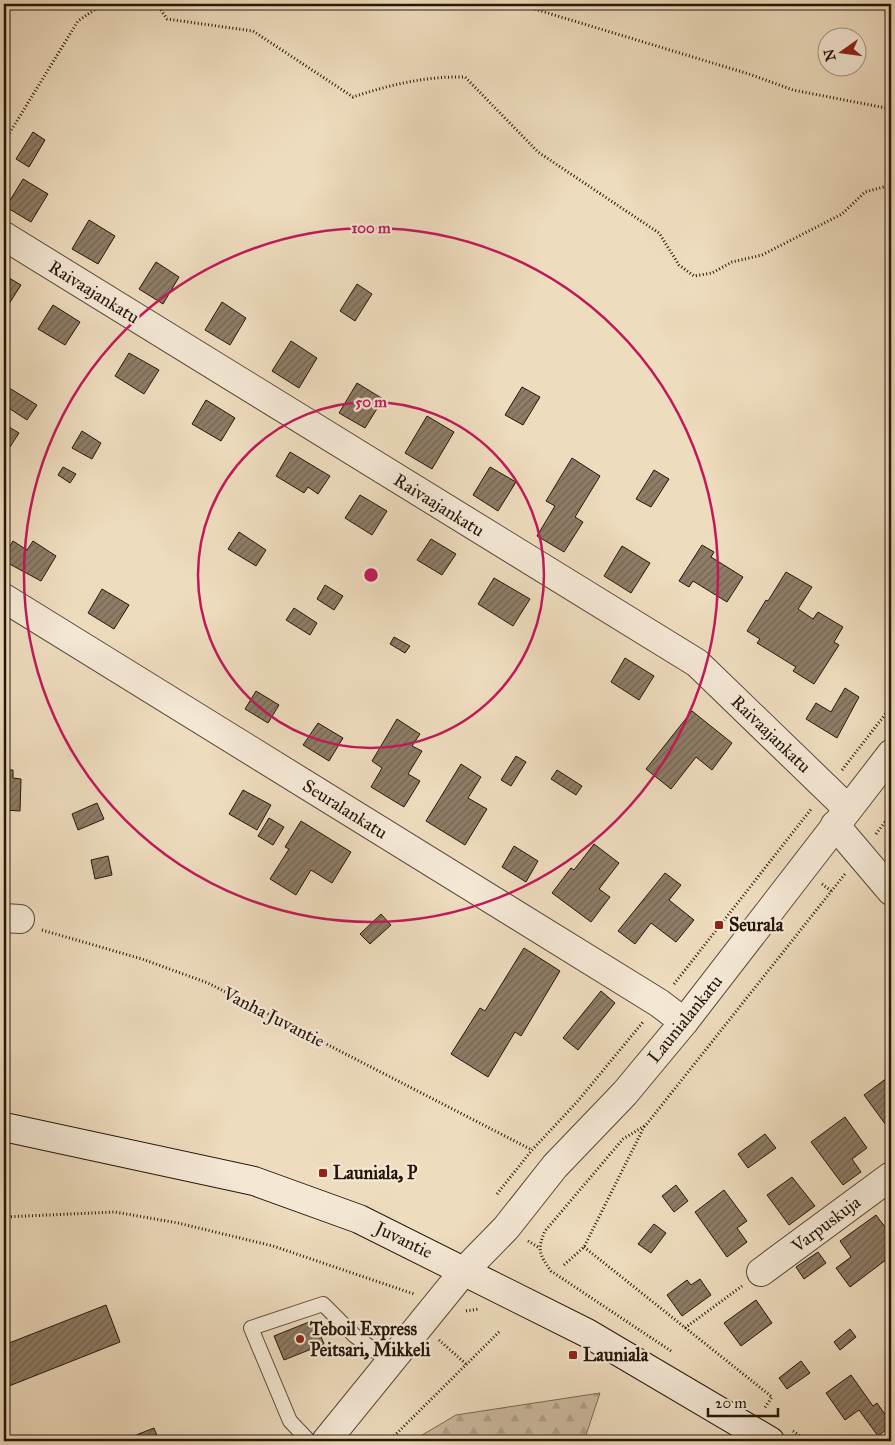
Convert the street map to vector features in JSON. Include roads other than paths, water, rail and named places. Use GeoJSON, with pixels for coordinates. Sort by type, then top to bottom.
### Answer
{"type":"FeatureCollection","features":[{"type":"Feature","properties":{"kind":"street","name":"Raivaajankatu"},"geometry":{"type":"LineString","coordinates":[[4,236],[697,663],[828,789],[861,854],[891,891]]}},
{"type":"Feature","properties":{"kind":"street","name":"Seuralankatu"},"geometry":{"type":"LineString","coordinates":[[4,598],[659,1003],[684,1022]]}},
{"type":"Feature","properties":{"kind":"street","name":"Launialankatu"},"geometry":{"type":"LineString","coordinates":[[326,1441],[434,1306],[464,1271],[506,1228],[555,1166],[625,1093],[684,1022],[891,754]]}},
{"type":"Feature","properties":{"kind":"street","name":"Juvantie"},"geometry":{"type":"LineString","coordinates":[[4,1127],[254,1181],[360,1219],[775,1427]]}},
{"type":"Feature","properties":{"kind":"street","name":"Varpuskuja"},"geometry":{"type":"LineString","coordinates":[[761,1272],[891,1176]]}},
{"type":"Feature","properties":{"kind":"lane"},"geometry":{"type":"LineString","coordinates":[[309,1441],[290,1421],[251,1328],[323,1304],[355,1336],[390,1362]]}},
{"type":"Feature","properties":{"kind":"place","name":"Seurala"},"geometry":{"type":"Point","coordinates":[719,925]}},
{"type":"Feature","properties":{"kind":"place","name":"Launiala, P"},"geometry":{"type":"Point","coordinates":[323,1173]}},
{"type":"Feature","properties":{"kind":"place","name":"Teboil Express Peitsari, Mikkeli"},"geometry":{"type":"Point","coordinates":[300,1339]}},
{"type":"Feature","properties":{"kind":"place","name":"Launiala"},"geometry":{"type":"Point","coordinates":[573,1355]}}]}
